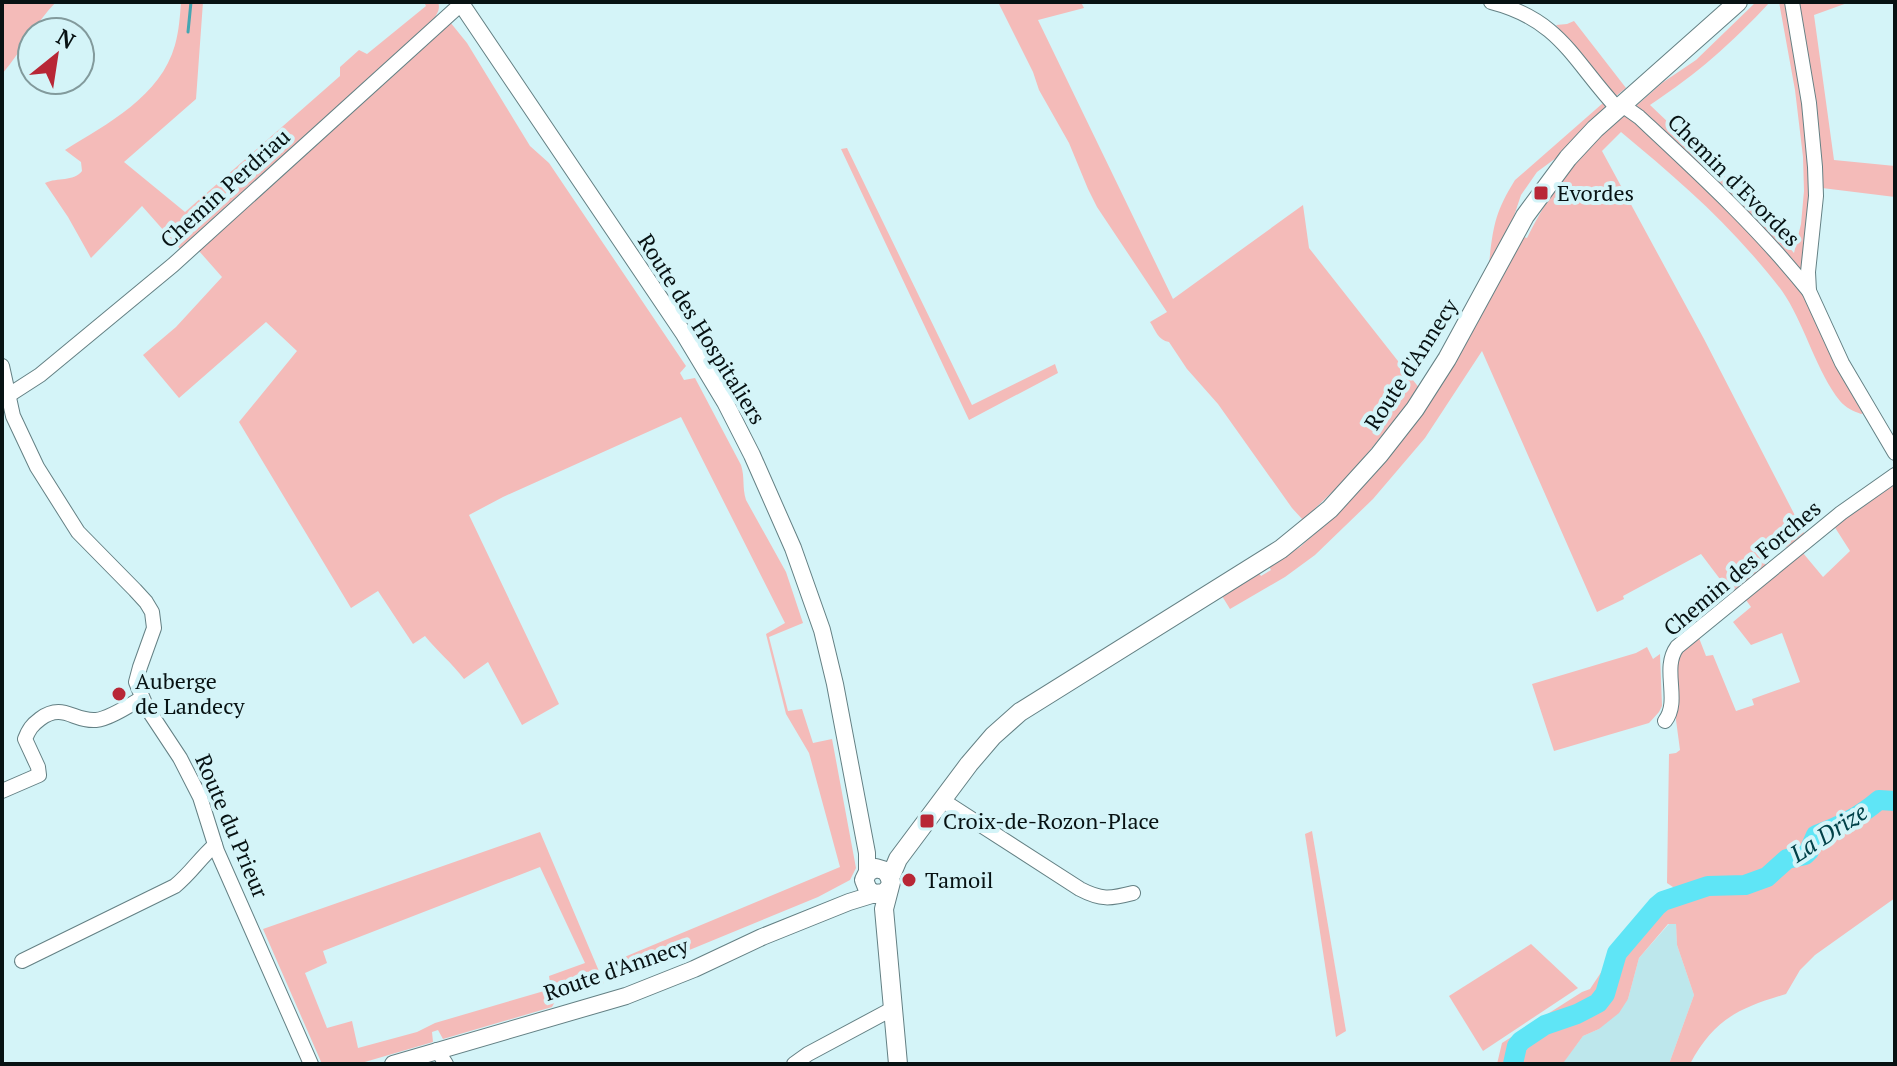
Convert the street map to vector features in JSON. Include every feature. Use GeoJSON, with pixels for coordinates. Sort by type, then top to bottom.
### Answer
{"type":"FeatureCollection","features":[{"type":"Feature","properties":{"kind":"main road","name":"Route d'Annecy"},"geometry":{"type":"LineString","coordinates":[[879,879],[980,751],[1020,712],[1270,556],[1330,509],[1415,409],[1447,359],[1525,216],[1545,186],[1595,129],[1738,2]]}},
{"type":"Feature","properties":{"kind":"main road"},"geometry":{"type":"LineString","coordinates":[[879,879],[898,1064]]}},
{"type":"Feature","properties":{"kind":"street","name":"Chemin d'Evordes"},"geometry":{"type":"LineString","coordinates":[[1491,2],[1518,10],[1551,29],[1620,107],[1639,117],[1770,244],[1809,291],[1842,363],[1895,453]]}},
{"type":"Feature","properties":{"kind":"street","name":"Chemin d'Evordes"},"geometry":{"type":"LineString","coordinates":[[1792,2],[1809,103],[1815,167],[1809,291]]}},
{"type":"Feature","properties":{"kind":"street","name":"Chemin Perdriau"},"geometry":{"type":"LineString","coordinates":[[9,395],[40,375],[173,265],[461,3]]}},
{"type":"Feature","properties":{"kind":"street","name":"Route des Hospitaliers"},"geometry":{"type":"LineString","coordinates":[[461,3],[690,344],[752,455],[793,548],[822,630],[879,879]]}},
{"type":"Feature","properties":{"kind":"street"},"geometry":{"type":"LineString","coordinates":[[2,366],[13,416],[37,467],[82,536],[146,602],[152,612],[154,628],[136,682],[142,698],[99,720],[56,711],[45,716],[30,727],[25,739],[39,775],[2,791]]}},
{"type":"Feature","properties":{"kind":"street","name":"Chemin des Forches"},"geometry":{"type":"LineString","coordinates":[[1665,721],[1671,710],[1671,664],[1677,647],[1841,513],[1895,475]]}},
{"type":"Feature","properties":{"kind":"street","name":"Route du Prieur"},"geometry":{"type":"LineString","coordinates":[[142,698],[187,770],[200,797],[215,845],[311,1064]]}},
{"type":"Feature","properties":{"kind":"street"},"geometry":{"type":"LineString","coordinates":[[942,800],[1080,889],[1100,898],[1133,893]]}},
{"type":"Feature","properties":{"kind":"street"},"geometry":{"type":"LineString","coordinates":[[22,961],[175,886],[215,845]]}},
{"type":"Feature","properties":{"kind":"street","name":"Route d'Annecy"},"geometry":{"type":"LineString","coordinates":[[393,1064],[442,1057],[626,996],[849,902],[879,879]]}},
{"type":"Feature","properties":{"kind":"street"},"geometry":{"type":"LineString","coordinates":[[794,1064],[892,1009]]}},
{"type":"Feature","properties":{"kind":"shaded area"},"geometry":{"type":"Polygon","coordinates":[[[2,2],[56,2],[44,16],[16,16],[16,56],[2,74],[2,2]]]}},
{"type":"Feature","properties":{"kind":"shaded area"},"geometry":{"type":"Polygon","coordinates":[[[181,2],[203,2],[196,99],[124,162],[185,212],[340,76],[340,67],[359,50],[367,54],[426,6],[424,2],[438,2],[439,8],[432,22],[180,249],[142,206],[91,258],[45,183],[70,178],[82,171],[81,162],[65,150],[130,107],[158,79],[175,45],[181,2]]]}},
{"type":"Feature","properties":{"kind":"shaded area"},"geometry":{"type":"Polygon","coordinates":[[[1081,2],[1084,8],[1038,20],[1173,299],[1303,205],[1309,248],[1420,389],[1349,476],[1303,520],[1218,404],[1150,322],[1167,312],[1097,207],[1069,143],[1039,90],[999,4],[1081,2]]]}},
{"type":"Feature","properties":{"kind":"shaded area"},"geometry":{"type":"Polygon","coordinates":[[[1756,2],[1770,2],[1713,57],[1650,105],[1733,184],[1794,253],[1804,191],[1795,90],[1779,2],[1788,2],[1812,169],[1803,279],[1635,107],[1662,83],[1696,60],[1756,2]]]}},
{"type":"Feature","properties":{"kind":"shaded area"},"geometry":{"type":"Polygon","coordinates":[[[1799,2],[1850,2],[1814,15],[1834,160],[1895,166],[1895,197],[1822,188],[1799,2]]]}},
{"type":"Feature","properties":{"kind":"shaded area"},"geometry":{"type":"Polygon","coordinates":[[[1574,21],[1626,88],[1616,96],[1611,94],[1556,25],[1574,21]]]}},
{"type":"Feature","properties":{"kind":"shaded area"},"geometry":{"type":"Polygon","coordinates":[[[450,22],[467,43],[530,146],[549,163],[686,366],[680,373],[684,380],[695,378],[741,465],[746,500],[786,572],[803,623],[769,637],[788,711],[802,709],[813,743],[832,739],[856,868],[850,880],[818,897],[636,972],[622,958],[840,867],[809,753],[786,714],[766,634],[785,623],[681,417],[469,515],[559,704],[522,725],[488,662],[464,679],[425,636],[413,644],[378,591],[351,608],[239,422],[297,351],[266,322],[179,398],[143,355],[176,327],[222,277],[199,251],[450,22]]]}},
{"type":"Feature","properties":{"kind":"shaded area"},"geometry":{"type":"Polygon","coordinates":[[[1603,103],[1606,108],[1560,155],[1537,172],[1521,195],[1512,222],[1489,264],[1496,220],[1515,180],[1603,103]]]}},
{"type":"Feature","properties":{"kind":"shaded area"},"geometry":{"type":"Polygon","coordinates":[[[1625,114],[1643,125],[1795,279],[1864,413],[1847,407],[1832,390],[1786,297],[1756,259],[1708,208],[1621,132],[1602,151],[1805,535],[1794,544],[1771,552],[1765,567],[1732,595],[1701,554],[1597,612],[1482,351],[1425,438],[1373,499],[1315,555],[1285,577],[1230,609],[1222,596],[1259,573],[1261,576],[1271,570],[1269,566],[1300,547],[1335,515],[1459,354],[1524,237],[1527,238],[1569,169],[1610,124],[1625,114]]]}},
{"type":"Feature","properties":{"kind":"shaded area"},"geometry":{"type":"Polygon","coordinates":[[[847,148],[972,405],[1055,364],[1058,373],[969,420],[841,149],[847,148]]]}},
{"type":"Feature","properties":{"kind":"shaded area"},"geometry":{"type":"Polygon","coordinates":[[[1895,482],[1895,898],[1815,955],[1800,970],[1786,994],[1729,1017],[1709,1036],[1690,1064],[1669,1064],[1694,995],[1677,945],[1676,924],[1668,924],[1639,958],[1628,999],[1619,1013],[1599,1029],[1583,1036],[1562,1064],[1497,1064],[1502,1043],[1590,989],[1644,908],[1676,889],[1667,883],[1669,754],[1680,750],[1676,720],[1676,657],[1699,638],[1706,656],[1713,655],[1736,711],[1754,705],[1752,699],[1800,682],[1782,633],[1751,645],[1733,622],[1751,607],[1746,600],[1803,553],[1823,577],[1850,551],[1834,526],[1895,482]]]}},
{"type":"Feature","properties":{"kind":"shaded area"},"geometry":{"type":"Polygon","coordinates":[[[1647,647],[1653,659],[1660,654],[1662,706],[1659,712],[1649,723],[1554,751],[1532,684],[1647,647]]]}},
{"type":"Feature","properties":{"kind":"shaded area"},"geometry":{"type":"Polygon","coordinates":[[[1312,831],[1346,1031],[1336,1037],[1305,834],[1312,831]]]}},
{"type":"Feature","properties":{"kind":"shaded area"},"geometry":{"type":"Polygon","coordinates":[[[540,832],[604,983],[557,998],[552,1007],[443,1039],[438,1030],[432,1032],[433,1042],[358,1064],[322,1064],[263,929],[540,832]],[[540,867],[323,951],[327,963],[305,973],[327,1028],[352,1021],[358,1048],[551,989],[549,976],[585,963],[540,867]]]}},
{"type":"Feature","properties":{"kind":"shaded area"},"geometry":{"type":"Polygon","coordinates":[[[1669,924],[1676,924],[1677,945],[1694,995],[1669,1064],[1562,1064],[1583,1036],[1599,1029],[1628,999],[1639,958],[1669,924]]]}},
{"type":"Feature","properties":{"kind":"shaded area"},"geometry":{"type":"Polygon","coordinates":[[[1531,944],[1578,988],[1483,1051],[1449,996],[1531,944]]]}},
{"type":"Feature","properties":{"kind":"waterway"},"geometry":{"type":"LineString","coordinates":[[188,32],[191,2]]}},
{"type":"Feature","properties":{"kind":"waterway","name":"La Drize"},"geometry":{"type":"LineString","coordinates":[[1513,1064],[1521,1041],[1545,1025],[1598,1003],[1605,994],[1617,953],[1663,901],[1708,886],[1745,885],[1767,877],[1787,859],[1805,855],[1816,835],[1849,820],[1879,800],[1895,801]]}},
{"type":"Feature","properties":{"kind":"place","name":"Evordes"},"geometry":{"type":"Point","coordinates":[1541,193]}},
{"type":"Feature","properties":{"kind":"place","name":"Auberge de Landecy"},"geometry":{"type":"Point","coordinates":[119,694]}},
{"type":"Feature","properties":{"kind":"place","name":"Croix-de-Rozon-Place"},"geometry":{"type":"Point","coordinates":[927,821]}},
{"type":"Feature","properties":{"kind":"place","name":"Tamoil"},"geometry":{"type":"Point","coordinates":[909,880]}}]}
